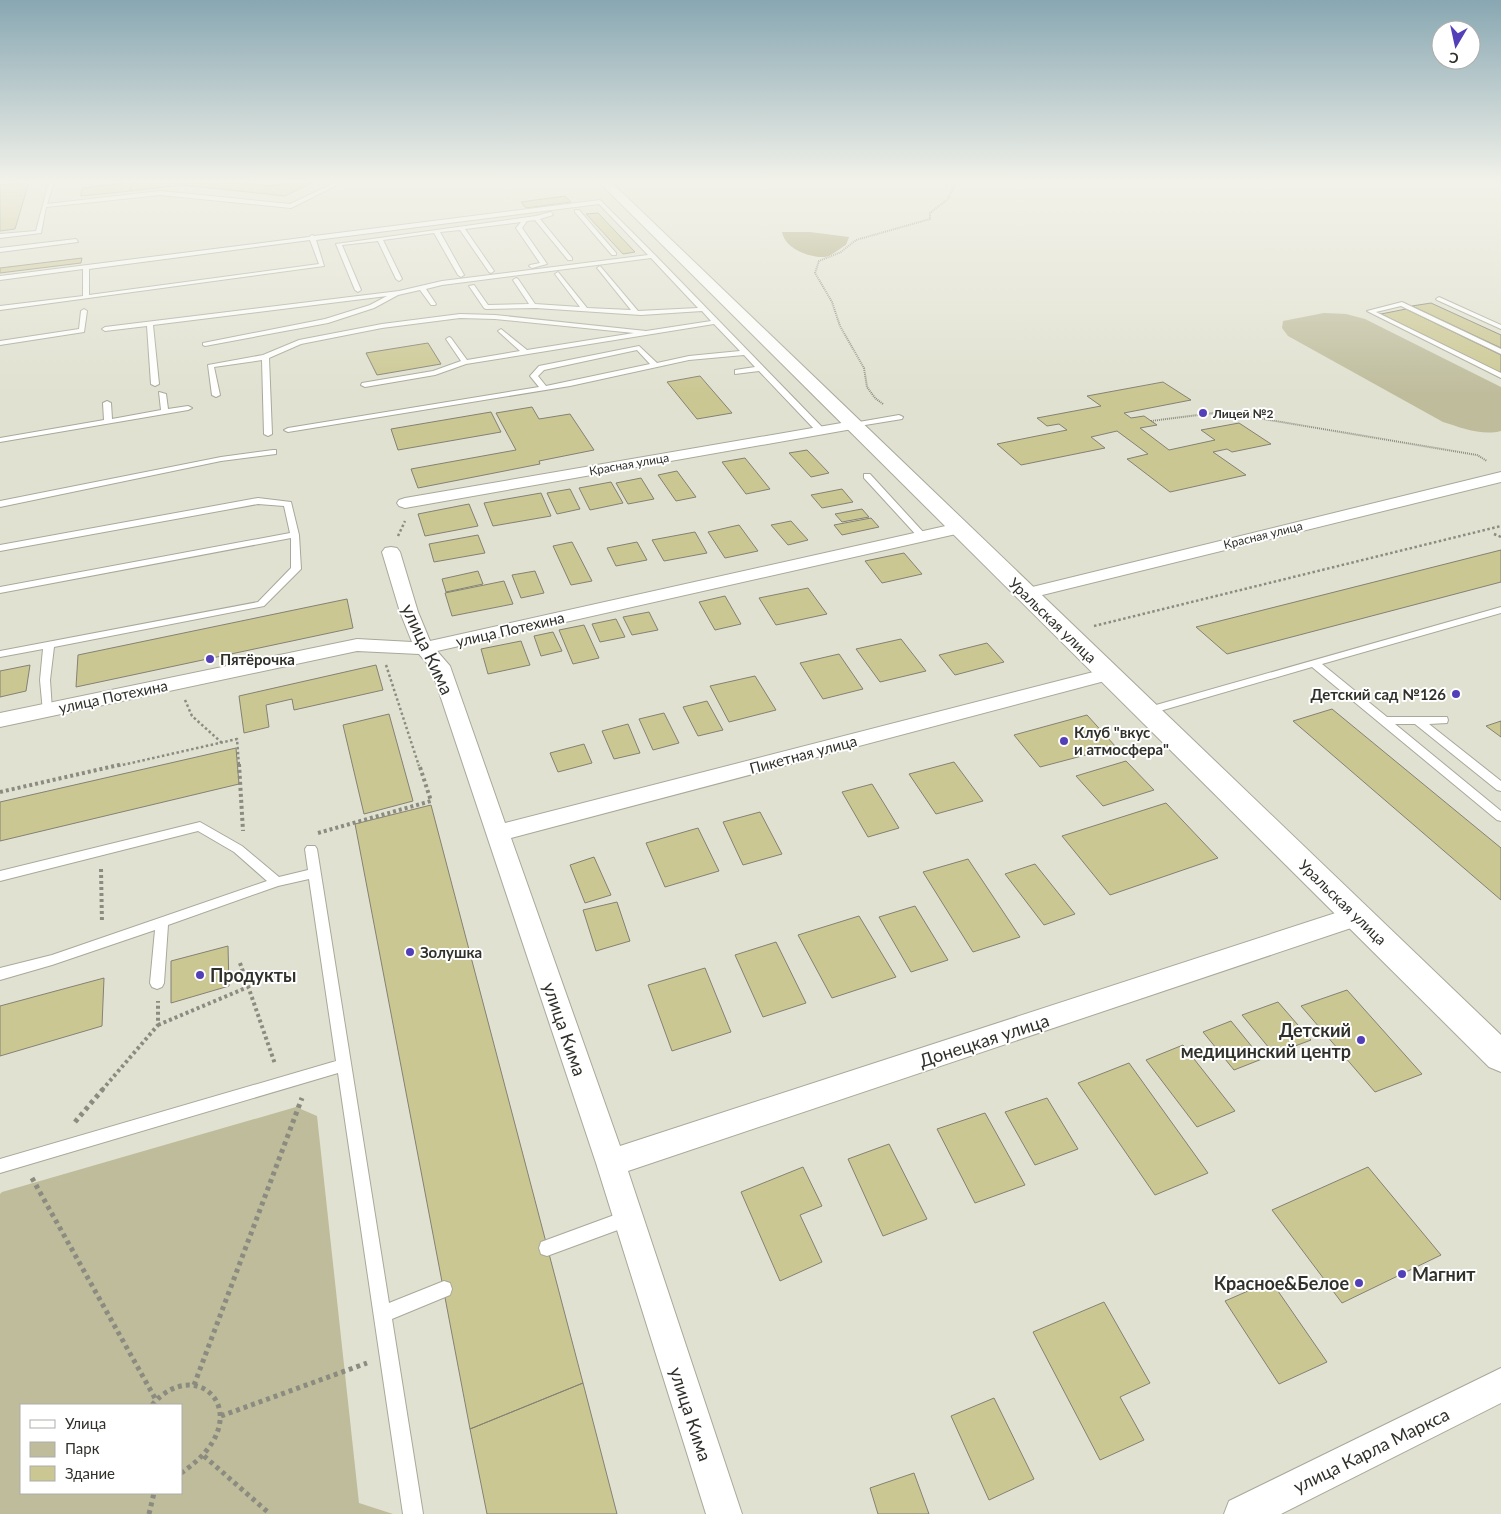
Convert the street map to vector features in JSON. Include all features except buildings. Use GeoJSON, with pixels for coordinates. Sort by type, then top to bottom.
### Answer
{"type":"FeatureCollection","features":[{"type":"Feature","properties":{"kind":"street","name":"Уральская улица"},"geometry":{"type":"LineString","coordinates":[[677,253],[1501,1056]]}},
{"type":"Feature","properties":{"kind":"street","name":"Красная улица"},"geometry":{"type":"LineString","coordinates":[[405,503],[854,425]]}},
{"type":"Feature","properties":{"kind":"street","name":"Красная улица"},"geometry":{"type":"LineString","coordinates":[[1026,594],[1497,470]]}},
{"type":"Feature","properties":{"kind":"street","name":"улица Потехина"},"geometry":{"type":"LineString","coordinates":[[0,720],[357,645],[424,648],[959,528]]}},
{"type":"Feature","properties":{"kind":"street","name":"улица Кима"},"geometry":{"type":"LineString","coordinates":[[390,552],[409,612],[424,648],[440,666],[498,833],[611,1163],[724,1514]]}},
{"type":"Feature","properties":{"kind":"street","name":"Пикетная улица"},"geometry":{"type":"LineString","coordinates":[[498,833],[1109,674]]}},
{"type":"Feature","properties":{"kind":"street","name":"Донецкая улица"},"geometry":{"type":"LineString","coordinates":[[611,1163],[1357,916]]}},
{"type":"Feature","properties":{"kind":"street","name":"улица Карла Маркса"},"geometry":{"type":"LineString","coordinates":[[1242,1514],[1501,1385]]}},
{"type":"Feature","properties":{"kind":"lane"},"geometry":{"type":"LineString","coordinates":[[0,278],[194,253]]}},
{"type":"Feature","properties":{"kind":"lane"},"geometry":{"type":"LineString","coordinates":[[0,308],[322,265],[318,253]]}},
{"type":"Feature","properties":{"kind":"lane"},"geometry":{"type":"LineString","coordinates":[[343,253],[358,290]]}},
{"type":"Feature","properties":{"kind":"lane"},"geometry":{"type":"LineString","coordinates":[[386,253],[399,279]]}},
{"type":"Feature","properties":{"kind":"lane"},"geometry":{"type":"LineString","coordinates":[[448,253],[461,275]]}},
{"type":"Feature","properties":{"kind":"lane"},"geometry":{"type":"LineString","coordinates":[[479,253],[491,271]]}},
{"type":"Feature","properties":{"kind":"lane"},"geometry":{"type":"LineString","coordinates":[[426,280],[544,264],[536,253]]}},
{"type":"Feature","properties":{"kind":"lane"},"geometry":{"type":"LineString","coordinates":[[565,253],[570,259]]}},
{"type":"Feature","properties":{"kind":"lane"},"geometry":{"type":"LineString","coordinates":[[650,253],[820,430]]}},
{"type":"Feature","properties":{"kind":"lane"},"geometry":{"type":"LineString","coordinates":[[105,328],[399,293],[442,283],[653,256]]}},
{"type":"Feature","properties":{"kind":"lane"},"geometry":{"type":"LineString","coordinates":[[86,267],[86,297]]}},
{"type":"Feature","properties":{"kind":"lane"},"geometry":{"type":"LineString","coordinates":[[600,268],[636,312]]}},
{"type":"Feature","properties":{"kind":"lane"},"geometry":{"type":"LineString","coordinates":[[558,274],[585,309]]}},
{"type":"Feature","properties":{"kind":"lane"},"geometry":{"type":"LineString","coordinates":[[516,280],[533,306]]}},
{"type":"Feature","properties":{"kind":"lane"},"geometry":{"type":"LineString","coordinates":[[472,286],[486,307],[510,308],[533,306],[636,312],[704,309]]}},
{"type":"Feature","properties":{"kind":"lane"},"geometry":{"type":"LineString","coordinates":[[422,288],[433,304]]}},
{"type":"Feature","properties":{"kind":"lane"},"geometry":{"type":"LineString","coordinates":[[206,344],[234,336],[344,318],[381,303],[399,293]]}},
{"type":"Feature","properties":{"kind":"lane"},"geometry":{"type":"LineString","coordinates":[[1439,299],[1501,327]]}},
{"type":"Feature","properties":{"kind":"lane"},"geometry":{"type":"LineString","coordinates":[[1501,352],[1402,304],[1370,311],[1501,376]]}},
{"type":"Feature","properties":{"kind":"lane"},"geometry":{"type":"LineString","coordinates":[[0,343],[82,331],[84,311]]}},
{"type":"Feature","properties":{"kind":"lane"},"geometry":{"type":"LineString","coordinates":[[216,395],[210,366],[265,357],[299,342],[382,326],[460,316],[495,317],[644,332]]}},
{"type":"Feature","properties":{"kind":"lane"},"geometry":{"type":"LineString","coordinates":[[365,386],[435,373],[465,362],[716,322]]}},
{"type":"Feature","properties":{"kind":"lane"},"geometry":{"type":"LineString","coordinates":[[150,323],[155,384]]}},
{"type":"Feature","properties":{"kind":"lane"},"geometry":{"type":"LineString","coordinates":[[501,331],[525,352]]}},
{"type":"Feature","properties":{"kind":"lane"},"geometry":{"type":"LineString","coordinates":[[449,339],[465,362]]}},
{"type":"Feature","properties":{"kind":"lane"},"geometry":{"type":"LineString","coordinates":[[544,388],[534,376],[542,368],[640,348],[655,365]]}},
{"type":"Feature","properties":{"kind":"lane"},"geometry":{"type":"LineString","coordinates":[[288,430],[544,388],[689,358],[747,353]]}},
{"type":"Feature","properties":{"kind":"lane"},"geometry":{"type":"LineString","coordinates":[[265,357],[268,434]]}},
{"type":"Feature","properties":{"kind":"lane"},"geometry":{"type":"LineString","coordinates":[[738,372],[761,368]]}},
{"type":"Feature","properties":{"kind":"lane"},"geometry":{"type":"LineString","coordinates":[[162,394],[165,412]]}},
{"type":"Feature","properties":{"kind":"lane"},"geometry":{"type":"LineString","coordinates":[[107,403],[108,422]]}},
{"type":"Feature","properties":{"kind":"lane"},"geometry":{"type":"LineString","coordinates":[[0,440],[188,408]]}},
{"type":"Feature","properties":{"kind":"lane"},"geometry":{"type":"LineString","coordinates":[[854,425],[899,417]]}},
{"type":"Feature","properties":{"kind":"lane"},"geometry":{"type":"LineString","coordinates":[[0,504],[222,458],[273,452]]}},
{"type":"Feature","properties":{"kind":"lane"},"geometry":{"type":"LineString","coordinates":[[866,476],[922,536]]}},
{"type":"Feature","properties":{"kind":"lane"},"geometry":{"type":"LineString","coordinates":[[0,548],[258,501],[288,504],[295,535],[296,570],[261,604],[0,654]]}},
{"type":"Feature","properties":{"kind":"lane"},"geometry":{"type":"LineString","coordinates":[[0,590],[295,535]]}},
{"type":"Feature","properties":{"kind":"lane"},"geometry":{"type":"LineString","coordinates":[[1146,711],[1501,610]]}},
{"type":"Feature","properties":{"kind":"lane"},"geometry":{"type":"LineString","coordinates":[[46,710],[45,680],[49,645]]}},
{"type":"Feature","properties":{"kind":"lane"},"geometry":{"type":"LineString","coordinates":[[1315,664],[1501,818]]}},
{"type":"Feature","properties":{"kind":"lane"},"geometry":{"type":"LineString","coordinates":[[1387,722],[1443,720]]}},
{"type":"Feature","properties":{"kind":"lane"},"geometry":{"type":"LineString","coordinates":[[1418,721],[1501,787]]}},
{"type":"Feature","properties":{"kind":"lane"},"geometry":{"type":"LineString","coordinates":[[0,876],[200,826],[238,849],[277,882]]}},
{"type":"Feature","properties":{"kind":"lane"},"geometry":{"type":"LineString","coordinates":[[311,849],[413,1514]]}},
{"type":"Feature","properties":{"kind":"lane"},"geometry":{"type":"LineString","coordinates":[[0,974],[52,960],[277,882],[314,873]]}},
{"type":"Feature","properties":{"kind":"lane"},"geometry":{"type":"LineString","coordinates":[[157,983],[162,922]]}},
{"type":"Feature","properties":{"kind":"lane"},"geometry":{"type":"LineString","coordinates":[[0,1166],[344,1065]]}},
{"type":"Feature","properties":{"kind":"lane"},"geometry":{"type":"LineString","coordinates":[[548,1248],[628,1218]]}},
{"type":"Feature","properties":{"kind":"lane"},"geometry":{"type":"LineString","coordinates":[[382,1314],[444,1289]]}},
{"type":"Feature","properties":{"kind":"path"},"geometry":{"type":"LineString","coordinates":[[839,253],[819,261],[815,273],[832,302],[840,326],[864,368],[867,386],[875,398],[899,417]]}},
{"type":"Feature","properties":{"kind":"path"},"geometry":{"type":"LineString","coordinates":[[1151,421],[1222,412],[1477,455],[1497,470]]}},
{"type":"Feature","properties":{"kind":"path"},"geometry":{"type":"LineString","coordinates":[[1091,627],[1501,526]]}},
{"type":"Feature","properties":{"kind":"path"},"geometry":{"type":"LineString","coordinates":[[1501,532],[1494,534],[1501,537]]}},
{"type":"Feature","properties":{"kind":"path"},"geometry":{"type":"LineString","coordinates":[[311,849],[304,837],[431,801],[380,646]]}},
{"type":"Feature","properties":{"kind":"path"},"geometry":{"type":"LineString","coordinates":[[180,682],[185,703],[192,716],[222,742]]}},
{"type":"Feature","properties":{"kind":"path"},"geometry":{"type":"LineString","coordinates":[[0,792],[236,739],[244,829],[238,849]]}},
{"type":"Feature","properties":{"kind":"path"},"geometry":{"type":"LineString","coordinates":[[101,851],[103,943]]}},
{"type":"Feature","properties":{"kind":"path"},"geometry":{"type":"LineString","coordinates":[[240,964],[282,1084]]}},
{"type":"Feature","properties":{"kind":"path"},"geometry":{"type":"LineString","coordinates":[[157,983],[158,1025]]}},
{"type":"Feature","properties":{"kind":"path"},"geometry":{"type":"LineString","coordinates":[[49,1152],[158,1025],[248,987]]}},
{"type":"Feature","properties":{"kind":"path"},"geometry":{"type":"LineString","coordinates":[[194,1385],[311,1075]]}},
{"type":"Feature","properties":{"kind":"path"},"geometry":{"type":"LineString","coordinates":[[21,1160],[154,1403],[175,1388],[194,1385],[214,1394],[221,1416],[216,1436],[204,1456],[182,1472]]}},
{"type":"Feature","properties":{"kind":"path"},"geometry":{"type":"LineString","coordinates":[[221,1416],[388,1355]]}},
{"type":"Feature","properties":{"kind":"path"},"geometry":{"type":"LineString","coordinates":[[204,1456],[270,1514]]}},
{"type":"Feature","properties":{"kind":"path"},"geometry":{"type":"LineString","coordinates":[[149,1514],[154,1494]]}},
{"type":"Feature","properties":{"kind":"green space"},"geometry":{"type":"Polygon","coordinates":[[[1324,313],[1346,314],[1365,319],[1501,387],[1501,431],[1479,432],[1443,422],[1288,336],[1282,328],[1283,321],[1324,313]]]}},
{"type":"Feature","properties":{"kind":"green space"},"geometry":{"type":"Polygon","coordinates":[[[296,1107],[317,1116],[359,1503],[393,1514],[0,1514],[0,1194],[296,1107]]]}},
{"type":"Feature","properties":{"kind":"shaded area"},"geometry":{"type":"Polygon","coordinates":[[[803,253],[835,253],[825,257],[803,253]]]}},
{"type":"Feature","properties":{"kind":"place","name":"Лицей №2"},"geometry":{"type":"Point","coordinates":[1203,413]}},
{"type":"Feature","properties":{"kind":"place","name":"Пятёрочка"},"geometry":{"type":"Point","coordinates":[210,659]}},
{"type":"Feature","properties":{"kind":"place","name":"Детский сад №126"},"geometry":{"type":"Point","coordinates":[1456,694]}},
{"type":"Feature","properties":{"kind":"place","name":"Клуб \"вкус и атмосфера\""},"geometry":{"type":"Point","coordinates":[1064,741]}},
{"type":"Feature","properties":{"kind":"place","name":"Золушка"},"geometry":{"type":"Point","coordinates":[410,952]}},
{"type":"Feature","properties":{"kind":"place","name":"Продукты"},"geometry":{"type":"Point","coordinates":[200,975]}},
{"type":"Feature","properties":{"kind":"place","name":"Детский медицинский центр"},"geometry":{"type":"Point","coordinates":[1361,1040]}},
{"type":"Feature","properties":{"kind":"place","name":"Магнит"},"geometry":{"type":"Point","coordinates":[1402,1274]}},
{"type":"Feature","properties":{"kind":"place","name":"Красное&Белое"},"geometry":{"type":"Point","coordinates":[1359,1283]}}]}
